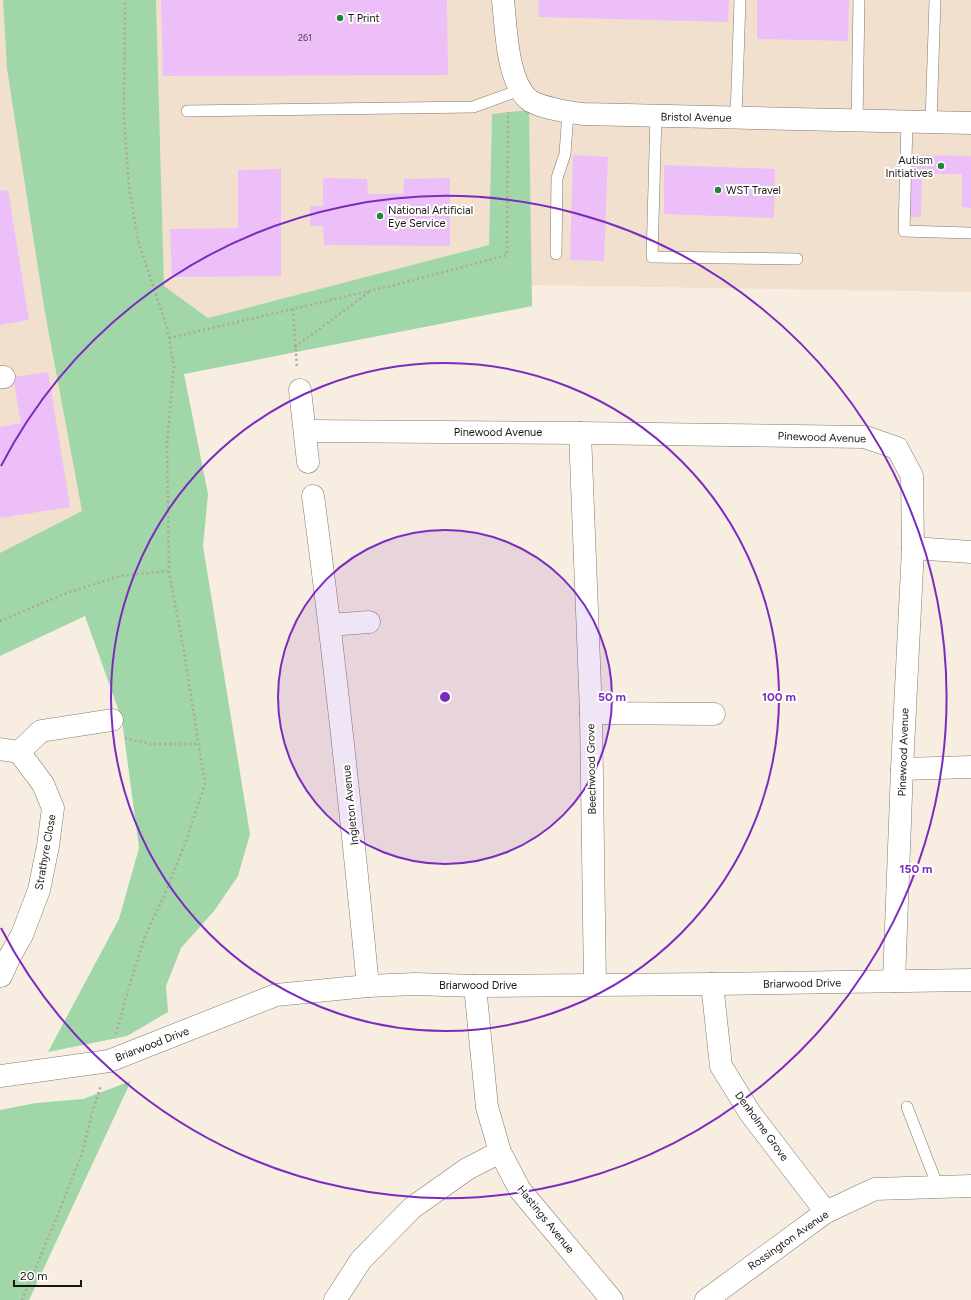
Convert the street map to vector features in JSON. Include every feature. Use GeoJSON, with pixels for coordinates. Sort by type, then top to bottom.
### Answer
{"type":"FeatureCollection","features":[{"type":"Feature","properties":{"kind":"street"},"geometry":{"type":"LineString","coordinates":[[503,0],[512,71],[524,95]]}},
{"type":"Feature","properties":{"kind":"street","name":"Bristol Avenue"},"geometry":{"type":"LineString","coordinates":[[524,95],[568,112],[584,114],[971,123]]}},
{"type":"Feature","properties":{"kind":"street"},"geometry":{"type":"LineString","coordinates":[[300,390],[308,462]]}},
{"type":"Feature","properties":{"kind":"street","name":"Pinewood Avenue"},"geometry":{"type":"LineString","coordinates":[[305,431],[866,437],[897,448],[912,476],[913,548],[902,769],[894,981]]}},
{"type":"Feature","properties":{"kind":"street","name":"Beechwood Grove"},"geometry":{"type":"LineString","coordinates":[[580,433],[591,713],[595,985]]}},
{"type":"Feature","properties":{"kind":"street","name":"Ingleton Avenue"},"geometry":{"type":"LineString","coordinates":[[313,496],[330,625],[368,986]]}},
{"type":"Feature","properties":{"kind":"street"},"geometry":{"type":"LineString","coordinates":[[913,548],[971,552]]}},
{"type":"Feature","properties":{"kind":"street"},"geometry":{"type":"LineString","coordinates":[[330,625],[369,622]]}},
{"type":"Feature","properties":{"kind":"street"},"geometry":{"type":"LineString","coordinates":[[591,713],[714,714]]}},
{"type":"Feature","properties":{"kind":"street","name":"Strathyre Close"},"geometry":{"type":"LineString","coordinates":[[1,976],[5,953],[22,935],[39,890],[48,846],[53,808],[43,784],[10,750],[41,731],[112,720]]}},
{"type":"Feature","properties":{"kind":"street"},"geometry":{"type":"LineString","coordinates":[[902,769],[971,767]]}},
{"type":"Feature","properties":{"kind":"street","name":"Briarwood Drive"},"geometry":{"type":"LineString","coordinates":[[0,1076],[109,1061],[276,995],[368,986],[415,984],[475,986],[971,980]]}},
{"type":"Feature","properties":{"kind":"street","name":"Denholme Grove"},"geometry":{"type":"LineString","coordinates":[[712,984],[721,1066],[750,1113],[826,1212]]}},
{"type":"Feature","properties":{"kind":"street","name":"Hastings Avenue"},"geometry":{"type":"LineString","coordinates":[[475,986],[487,1107],[500,1152],[520,1190],[612,1300]]}},
{"type":"Feature","properties":{"kind":"street"},"geometry":{"type":"LineString","coordinates":[[335,1300],[361,1260],[412,1208],[467,1169],[500,1152]]}},
{"type":"Feature","properties":{"kind":"street","name":"Rossington Avenue"},"geometry":{"type":"LineString","coordinates":[[706,1300],[826,1212],[875,1189],[971,1186]]}},
{"type":"Feature","properties":{"kind":"lane"},"geometry":{"type":"LineString","coordinates":[[736,118],[740,0]]}},
{"type":"Feature","properties":{"kind":"lane"},"geometry":{"type":"LineString","coordinates":[[857,121],[859,0]]}},
{"type":"Feature","properties":{"kind":"lane"},"geometry":{"type":"LineString","coordinates":[[931,122],[935,0]]}},
{"type":"Feature","properties":{"kind":"lane"},"geometry":{"type":"LineString","coordinates":[[187,111],[473,107],[524,95]]}},
{"type":"Feature","properties":{"kind":"lane"},"geometry":{"type":"LineString","coordinates":[[556,254],[557,178],[565,154],[568,112]]}},
{"type":"Feature","properties":{"kind":"lane"},"geometry":{"type":"LineString","coordinates":[[656,116],[652,258],[797,259]]}},
{"type":"Feature","properties":{"kind":"lane"},"geometry":{"type":"LineString","coordinates":[[907,122],[904,231],[969,233]]}},
{"type":"Feature","properties":{"kind":"lane"},"geometry":{"type":"LineString","coordinates":[[907,1107],[938,1187]]}},
{"type":"Feature","properties":{"kind":"path"},"geometry":{"type":"LineString","coordinates":[[22,1300],[82,1154],[92,1113],[109,1061],[129,987],[145,936],[164,896],[186,841],[205,784],[184,652],[169,571],[167,443],[174,367],[167,328],[138,240],[129,186],[124,119],[125,0]]}},
{"type":"Feature","properties":{"kind":"path"},"geometry":{"type":"LineString","coordinates":[[169,338],[371,291],[507,255],[508,111],[524,95]]}},
{"type":"Feature","properties":{"kind":"path"},"geometry":{"type":"LineString","coordinates":[[295,347],[371,291]]}},
{"type":"Feature","properties":{"kind":"path"},"geometry":{"type":"LineString","coordinates":[[293,309],[295,352]]}},
{"type":"Feature","properties":{"kind":"path"},"geometry":{"type":"LineString","coordinates":[[0,621],[67,593],[120,576],[169,571]]}},
{"type":"Feature","properties":{"kind":"shaded area"},"geometry":{"type":"Polygon","coordinates":[[[0,0],[3,0],[7,69],[45,313],[82,511],[0,553],[0,0]]]}},
{"type":"Feature","properties":{"kind":"shaded area"},"geometry":{"type":"Polygon","coordinates":[[[156,0],[971,0],[971,292],[531,285],[529,111],[492,114],[489,245],[208,318],[164,286],[156,0]]]}},
{"type":"Feature","properties":{"kind":"green space"},"geometry":{"type":"Polygon","coordinates":[[[3,0],[156,0],[164,286],[208,318],[489,245],[492,114],[529,110],[532,306],[184,374],[208,494],[203,546],[250,834],[238,876],[214,911],[181,948],[166,986],[168,1012],[127,1036],[48,1052],[119,919],[139,848],[122,720],[85,616],[0,656],[0,553],[82,511],[45,313],[7,69],[3,0]]]}},
{"type":"Feature","properties":{"kind":"green space"},"geometry":{"type":"Polygon","coordinates":[[[131,1081],[29,1300],[0,1300],[0,1110],[36,1103],[83,1099],[131,1081]]]}},
{"type":"Feature","properties":{"kind":"building"},"geometry":{"type":"Polygon","coordinates":[[[161,0],[447,0],[448,75],[163,76],[161,0]]]}},
{"type":"Feature","properties":{"kind":"building"},"geometry":{"type":"Polygon","coordinates":[[[539,0],[729,0],[728,22],[538,17],[539,0]]]}},
{"type":"Feature","properties":{"kind":"building"},"geometry":{"type":"Polygon","coordinates":[[[757,0],[849,0],[848,41],[757,39],[757,0]]]}},
{"type":"Feature","properties":{"kind":"building"},"geometry":{"type":"Polygon","coordinates":[[[573,155],[608,157],[604,261],[570,260],[573,155]]]}},
{"type":"Feature","properties":{"kind":"building"},"geometry":{"type":"Polygon","coordinates":[[[911,155],[971,156],[971,208],[962,207],[962,174],[922,174],[921,217],[909,217],[911,155]]]}},
{"type":"Feature","properties":{"kind":"building"},"geometry":{"type":"Polygon","coordinates":[[[664,165],[775,169],[774,218],[664,214],[664,165]]]}},
{"type":"Feature","properties":{"kind":"building"},"geometry":{"type":"Polygon","coordinates":[[[281,169],[281,276],[172,277],[170,229],[238,228],[238,170],[281,169]]]}},
{"type":"Feature","properties":{"kind":"building","name":"National Artificial Eye Service"},"geometry":{"type":"Polygon","coordinates":[[[323,178],[367,179],[368,194],[403,194],[404,179],[450,178],[450,246],[324,245],[323,226],[310,226],[310,206],[323,206],[323,178]]]}},
{"type":"Feature","properties":{"kind":"building"},"geometry":{"type":"Polygon","coordinates":[[[8,190],[29,320],[0,325],[0,191],[8,190]]]}},
{"type":"Feature","properties":{"kind":"building"},"geometry":{"type":"Polygon","coordinates":[[[48,372],[70,507],[0,518],[0,427],[21,423],[13,377],[48,372]]]}},
{"type":"Feature","properties":{"kind":"place","name":"T Print"},"geometry":{"type":"Point","coordinates":[340,18]}},
{"type":"Feature","properties":{"kind":"place","name":"Autism Initiatives"},"geometry":{"type":"Point","coordinates":[941,166]}},
{"type":"Feature","properties":{"kind":"place","name":"WST Travel"},"geometry":{"type":"Point","coordinates":[718,190]}},
{"type":"Feature","properties":{"kind":"place","name":"National Artificial Eye Service"},"geometry":{"type":"Point","coordinates":[380,216]}}]}
